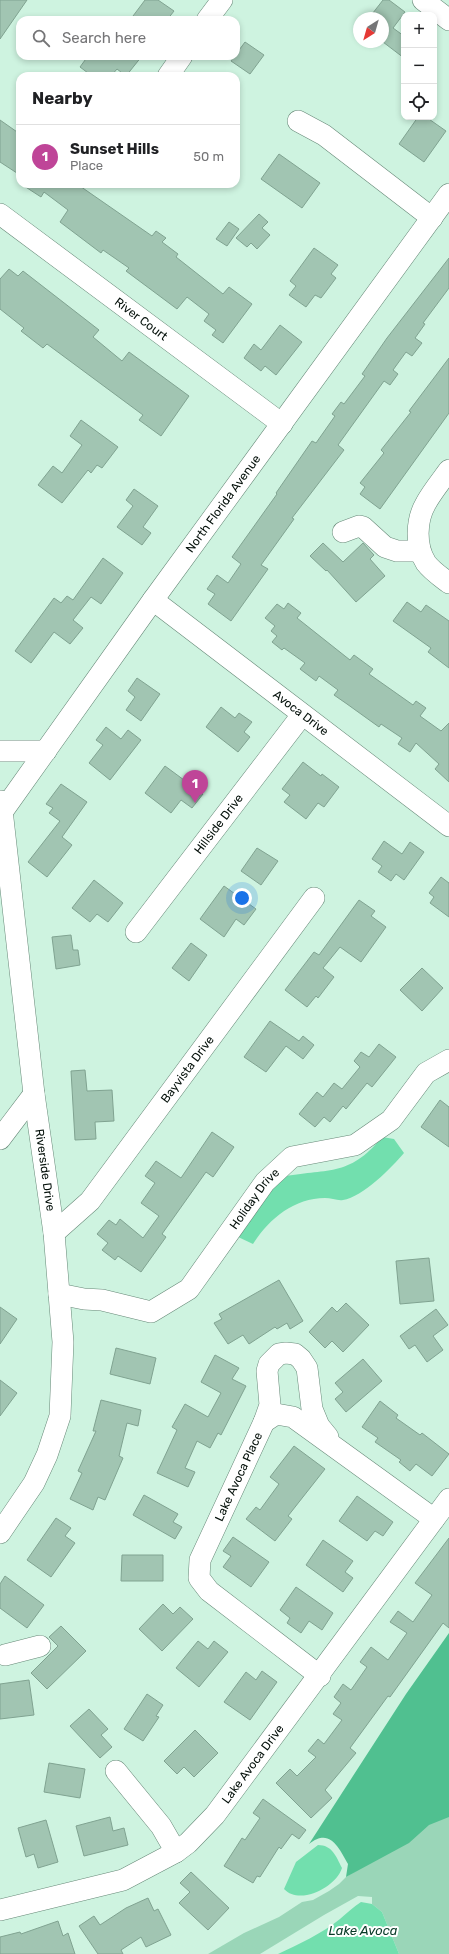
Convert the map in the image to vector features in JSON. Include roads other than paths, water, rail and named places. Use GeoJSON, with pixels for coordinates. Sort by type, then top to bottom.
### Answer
{"type":"FeatureCollection","features":[{"type":"Feature","properties":{"kind":"street"},"geometry":{"type":"LineString","coordinates":[[210,16],[222,0]]}},
{"type":"Feature","properties":{"kind":"street"},"geometry":{"type":"LineString","coordinates":[[423,0],[449,20]]}},
{"type":"Feature","properties":{"kind":"street"},"geometry":{"type":"LineString","coordinates":[[171,72],[179,60]]}},
{"type":"Feature","properties":{"kind":"street"},"geometry":{"type":"LineString","coordinates":[[298,121],[324,135],[432,218]]}},
{"type":"Feature","properties":{"kind":"street","name":"North Florida Avenue"},"geometry":{"type":"LineString","coordinates":[[1,806],[46,750],[153,600],[449,194]]}},
{"type":"Feature","properties":{"kind":"street","name":"River Court"},"geometry":{"type":"LineString","coordinates":[[0,214],[282,424]]}},
{"type":"Feature","properties":{"kind":"street"},"geometry":{"type":"LineString","coordinates":[[449,470],[425,504],[418,527],[420,551],[426,563],[449,583]]}},
{"type":"Feature","properties":{"kind":"street"},"geometry":{"type":"LineString","coordinates":[[343,532],[359,526],[363,527],[385,546],[391,549],[397,551],[420,551]]}},
{"type":"Feature","properties":{"kind":"street","name":"Avoca Drive"},"geometry":{"type":"LineString","coordinates":[[153,600],[449,826]]}},
{"type":"Feature","properties":{"kind":"street","name":"Hillside Drive"},"geometry":{"type":"LineString","coordinates":[[136,932],[302,715]]}},
{"type":"Feature","properties":{"kind":"street"},"geometry":{"type":"LineString","coordinates":[[0,752],[46,750]]}},
{"type":"Feature","properties":{"kind":"street","name":"Riverside Drive"},"geometry":{"type":"LineString","coordinates":[[0,1534],[34,1483],[47,1455],[60,1416],[63,1342],[54,1233],[34,1094],[1,806]]}},
{"type":"Feature","properties":{"kind":"street","name":"Bayvista Drive"},"geometry":{"type":"LineString","coordinates":[[54,1233],[90,1201],[314,898]]}},
{"type":"Feature","properties":{"kind":"street","name":"Holiday Drive"},"geometry":{"type":"LineString","coordinates":[[59,1294],[84,1299],[102,1300],[151,1312],[189,1289],[265,1182],[292,1157],[355,1145],[391,1120],[426,1073],[448,1059],[449,1060]]}},
{"type":"Feature","properties":{"kind":"street"},"geometry":{"type":"LineString","coordinates":[[0,1139],[34,1094]]}},
{"type":"Feature","properties":{"kind":"street"},"geometry":{"type":"LineString","coordinates":[[264,1422],[270,1405],[267,1371],[269,1364],[279,1354],[295,1354],[301,1359],[307,1368],[312,1409],[316,1420],[319,1426],[341,1451]]}},
{"type":"Feature","properties":{"kind":"street","name":"Lake Avoca Place"},"geometry":{"type":"LineString","coordinates":[[320,1676],[209,1591],[198,1578],[200,1560],[264,1422],[276,1414],[293,1417],[434,1519]]}},
{"type":"Feature","properties":{"kind":"street"},"geometry":{"type":"LineString","coordinates":[[434,1519],[449,1499]]}},
{"type":"Feature","properties":{"kind":"street","name":"Lake Avoca Drive"},"geometry":{"type":"LineString","coordinates":[[0,1910],[123,1880],[176,1852],[188,1843],[215,1815],[320,1676],[434,1519]]}},
{"type":"Feature","properties":{"kind":"street"},"geometry":{"type":"LineString","coordinates":[[2,1659],[40,1646]]}},
{"type":"Feature","properties":{"kind":"street"},"geometry":{"type":"LineString","coordinates":[[116,1771],[161,1826],[176,1852]]}},
{"type":"Feature","properties":{"kind":"water"},"geometry":{"type":"Polygon","coordinates":[[[382,1137],[394,1139],[404,1153],[368,1188],[351,1198],[343,1200],[325,1198],[314,1199],[293,1206],[275,1218],[259,1235],[253,1244],[236,1236],[281,1177],[336,1169],[347,1165],[359,1159],[382,1137]]]}},
{"type":"Feature","properties":{"kind":"water"},"geometry":{"type":"Polygon","coordinates":[[[318,1845],[323,1845],[330,1849],[342,1868],[333,1882],[317,1892],[299,1896],[291,1894],[284,1889],[296,1862],[318,1845]]]}},
{"type":"Feature","properties":{"kind":"water","name":"Lake Avoca"},"geometry":{"type":"Polygon","coordinates":[[[361,1902],[372,1904],[382,1912],[399,1954],[278,1954],[325,1929],[361,1902]]]}},
{"type":"Feature","properties":{"kind":"place","name":"Sunset Hills"},"geometry":{"type":"Point","coordinates":[195,803]}}]}
